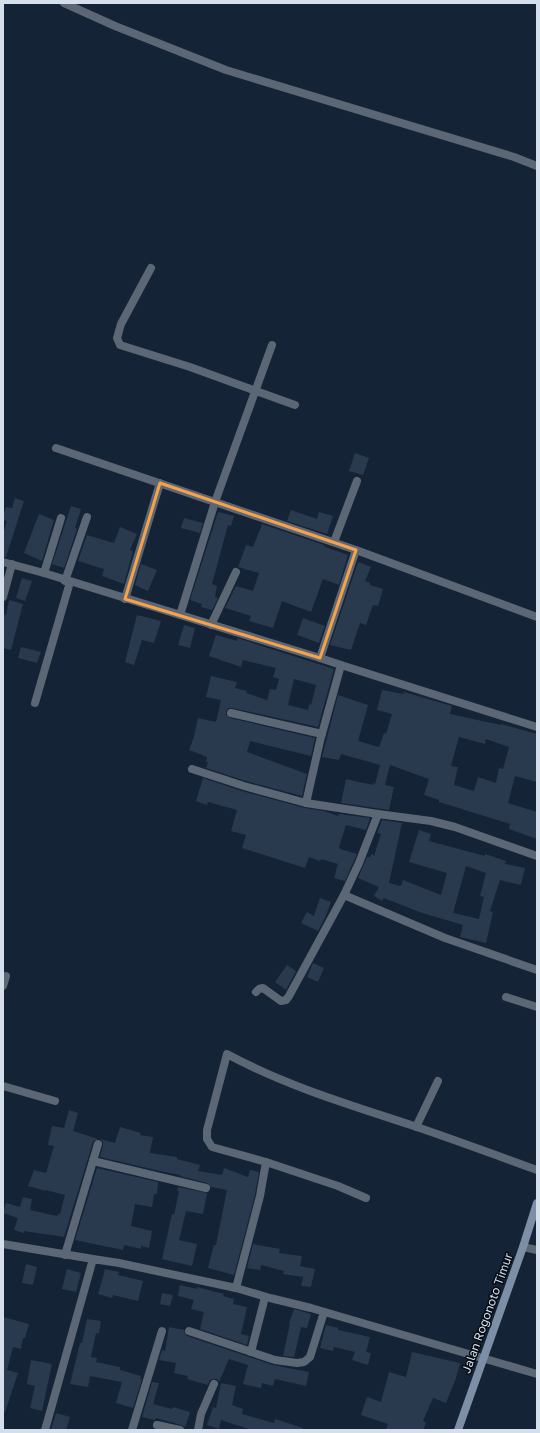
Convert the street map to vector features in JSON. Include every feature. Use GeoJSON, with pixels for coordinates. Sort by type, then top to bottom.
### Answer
{"type":"FeatureCollection","features":[{"type":"Feature","properties":{"kind":"street"},"geometry":{"type":"LineString","coordinates":[[64,3],[115,26],[226,70],[491,150],[537,166]]}},
{"type":"Feature","properties":{"kind":"street"},"geometry":{"type":"LineString","coordinates":[[151,268],[121,324],[116,338],[120,345],[190,367],[295,405]]}},
{"type":"Feature","properties":{"kind":"street"},"geometry":{"type":"LineString","coordinates":[[180,615],[215,502],[272,345]]}},
{"type":"Feature","properties":{"kind":"street"},"geometry":{"type":"LineString","coordinates":[[56,448],[334,542],[537,617]]}},
{"type":"Feature","properties":{"kind":"street"},"geometry":{"type":"LineString","coordinates":[[334,542],[357,481]]}},
{"type":"Feature","properties":{"kind":"street"},"geometry":{"type":"LineString","coordinates":[[124,599],[160,484]]}},
{"type":"Feature","properties":{"kind":"street"},"geometry":{"type":"LineString","coordinates":[[34,703],[87,516]]}},
{"type":"Feature","properties":{"kind":"street"},"geometry":{"type":"LineString","coordinates":[[44,574],[61,518]]}},
{"type":"Feature","properties":{"kind":"street"},"geometry":{"type":"LineString","coordinates":[[320,658],[356,550]]}},
{"type":"Feature","properties":{"kind":"street"},"geometry":{"type":"LineString","coordinates":[[3,562],[320,658],[537,727]]}},
{"type":"Feature","properties":{"kind":"street"},"geometry":{"type":"LineString","coordinates":[[3,597],[12,564]]}},
{"type":"Feature","properties":{"kind":"street"},"geometry":{"type":"LineString","coordinates":[[211,625],[236,572]]}},
{"type":"Feature","properties":{"kind":"street"},"geometry":{"type":"LineString","coordinates":[[306,803],[322,734],[341,665]]}},
{"type":"Feature","properties":{"kind":"street"},"geometry":{"type":"LineString","coordinates":[[231,713],[322,734]]}},
{"type":"Feature","properties":{"kind":"street"},"geometry":{"type":"LineString","coordinates":[[192,769],[257,790],[306,803],[432,821],[455,827],[537,856]]}},
{"type":"Feature","properties":{"kind":"street"},"geometry":{"type":"LineString","coordinates":[[256,992],[263,988],[281,1001],[286,1000],[344,895],[359,863],[378,814]]}},
{"type":"Feature","properties":{"kind":"street"},"geometry":{"type":"LineString","coordinates":[[344,895],[445,938],[537,970]]}},
{"type":"Feature","properties":{"kind":"street"},"geometry":{"type":"LineString","coordinates":[[3,986],[6,976]]}},
{"type":"Feature","properties":{"kind":"street"},"geometry":{"type":"LineString","coordinates":[[506,997],[537,1007]]}},
{"type":"Feature","properties":{"kind":"street"},"geometry":{"type":"LineString","coordinates":[[366,1198],[338,1186],[266,1162],[212,1147],[207,1139],[207,1130],[227,1054],[270,1075],[339,1102],[416,1127],[537,1170]]}},
{"type":"Feature","properties":{"kind":"street"},"geometry":{"type":"LineString","coordinates":[[416,1127],[438,1081]]}},
{"type":"Feature","properties":{"kind":"street"},"geometry":{"type":"LineString","coordinates":[[3,1086],[55,1101]]}},
{"type":"Feature","properties":{"kind":"street"},"geometry":{"type":"LineString","coordinates":[[65,1255],[98,1144]]}},
{"type":"Feature","properties":{"kind":"street"},"geometry":{"type":"LineString","coordinates":[[93,1161],[206,1188]]}},
{"type":"Feature","properties":{"kind":"street"},"geometry":{"type":"LineString","coordinates":[[236,1288],[260,1196],[266,1162]]}},
{"type":"Feature","properties":{"kind":"street","name":"Jalan Rogonoto Timur"},"geometry":{"type":"LineString","coordinates":[[458,1430],[523,1247],[537,1203]]}},
{"type":"Feature","properties":{"kind":"street"},"geometry":{"type":"LineString","coordinates":[[3,1244],[119,1263],[236,1288],[265,1297],[311,1308],[537,1374]]}},
{"type":"Feature","properties":{"kind":"street"},"geometry":{"type":"LineString","coordinates":[[523,1247],[537,1250]]}},
{"type":"Feature","properties":{"kind":"street"},"geometry":{"type":"LineString","coordinates":[[45,1430],[93,1259]]}},
{"type":"Feature","properties":{"kind":"street"},"geometry":{"type":"LineString","coordinates":[[250,1352],[265,1297]]}},
{"type":"Feature","properties":{"kind":"street"},"geometry":{"type":"LineString","coordinates":[[189,1331],[275,1360],[297,1363],[304,1362],[310,1357],[324,1312]]}},
{"type":"Feature","properties":{"kind":"street"},"geometry":{"type":"LineString","coordinates":[[132,1430],[162,1331]]}},
{"type":"Feature","properties":{"kind":"street"},"geometry":{"type":"LineString","coordinates":[[198,1430],[201,1414],[214,1384]]}},
{"type":"Feature","properties":{"kind":"street"},"geometry":{"type":"LineString","coordinates":[[157,1425],[180,1430]]}},
{"type":"Feature","properties":{"kind":"highlighted area"},"geometry":{"type":"Polygon","coordinates":[[[160,483],[356,550],[320,658],[125,599],[160,483]]]}},
{"type":"Feature","properties":{"kind":"building"},"geometry":{"type":"Polygon","coordinates":[[[355,453],[369,458],[363,475],[349,471],[355,453]]]}},
{"type":"Feature","properties":{"kind":"building"},"geometry":{"type":"Polygon","coordinates":[[[15,498],[24,501],[6,557],[3,557],[3,534],[7,521],[3,520],[3,517],[6,507],[12,508],[15,498]]]}},
{"type":"Feature","properties":{"kind":"building"},"geometry":{"type":"Polygon","coordinates":[[[71,506],[81,509],[75,528],[77,529],[64,568],[52,564],[71,506]]]}},
{"type":"Feature","properties":{"kind":"building"},"geometry":{"type":"Polygon","coordinates":[[[291,510],[317,519],[319,512],[333,516],[327,534],[287,521],[291,510]]]}},
{"type":"Feature","properties":{"kind":"building"},"geometry":{"type":"Polygon","coordinates":[[[218,512],[234,516],[231,526],[228,525],[212,584],[217,586],[215,597],[218,598],[212,610],[201,607],[202,604],[190,600],[218,512]]]}},
{"type":"Feature","properties":{"kind":"building"},"geometry":{"type":"Polygon","coordinates":[[[39,514],[54,520],[42,561],[24,553],[39,514]]]}},
{"type":"Feature","properties":{"kind":"building"},"geometry":{"type":"Polygon","coordinates":[[[184,518],[203,523],[200,533],[181,528],[184,518]]]}},
{"type":"Feature","properties":{"kind":"building"},"geometry":{"type":"Polygon","coordinates":[[[262,524],[324,545],[328,548],[348,555],[339,585],[323,579],[311,612],[282,601],[273,628],[249,621],[251,616],[225,608],[236,586],[253,591],[259,573],[238,567],[246,545],[253,547],[262,524]]]}},
{"type":"Feature","properties":{"kind":"building"},"geometry":{"type":"Polygon","coordinates":[[[120,527],[137,534],[130,550],[133,551],[124,584],[102,576],[104,569],[78,561],[87,535],[114,543],[120,527]]]}},
{"type":"Feature","properties":{"kind":"building"},"geometry":{"type":"Polygon","coordinates":[[[358,562],[371,567],[365,581],[370,583],[370,585],[383,589],[378,606],[373,605],[366,625],[360,623],[351,650],[330,645],[358,562]]]}},
{"type":"Feature","properties":{"kind":"building"},"geometry":{"type":"Polygon","coordinates":[[[141,564],[157,570],[148,591],[135,585],[141,564]]]}},
{"type":"Feature","properties":{"kind":"building"},"geometry":{"type":"Polygon","coordinates":[[[22,578],[32,581],[25,601],[16,598],[22,578]]]}},
{"type":"Feature","properties":{"kind":"building"},"geometry":{"type":"Polygon","coordinates":[[[9,600],[23,604],[11,650],[3,648],[3,614],[6,615],[9,600]]]}},
{"type":"Feature","properties":{"kind":"building"},"geometry":{"type":"Polygon","coordinates":[[[137,615],[161,621],[154,643],[142,640],[134,665],[125,662],[137,615]]]}},
{"type":"Feature","properties":{"kind":"building"},"geometry":{"type":"Polygon","coordinates":[[[303,618],[325,626],[319,643],[297,635],[303,618]]]}},
{"type":"Feature","properties":{"kind":"building"},"geometry":{"type":"Polygon","coordinates":[[[184,625],[195,628],[190,648],[178,645],[184,625]]]}},
{"type":"Feature","properties":{"kind":"building"},"geometry":{"type":"Polygon","coordinates":[[[216,635],[237,641],[237,638],[334,669],[318,727],[232,708],[229,708],[226,711],[226,715],[230,718],[315,738],[311,756],[250,741],[247,752],[307,774],[302,796],[246,781],[206,768],[208,762],[206,762],[207,757],[189,750],[194,737],[198,718],[216,722],[221,700],[206,697],[211,676],[237,682],[235,688],[247,691],[246,693],[267,700],[270,689],[276,690],[279,679],[273,677],[276,668],[243,660],[241,667],[209,656],[216,635]],[[294,679],[288,705],[308,710],[309,704],[311,705],[316,685],[294,679]]]}},
{"type":"Feature","properties":{"kind":"building"},"geometry":{"type":"Polygon","coordinates":[[[21,647],[41,652],[37,663],[18,658],[21,647]]]}},
{"type":"Feature","properties":{"kind":"building"},"geometry":{"type":"Polygon","coordinates":[[[382,690],[403,694],[404,692],[452,706],[450,714],[501,724],[537,734],[537,782],[515,776],[508,803],[537,812],[537,839],[509,829],[510,824],[439,802],[439,800],[424,795],[429,779],[390,765],[385,785],[394,787],[389,810],[341,803],[346,779],[373,785],[373,783],[375,784],[380,765],[341,754],[339,760],[322,757],[338,695],[368,705],[358,741],[379,747],[384,733],[386,734],[392,714],[377,710],[382,690]],[[459,737],[451,766],[458,767],[454,785],[474,791],[478,777],[496,783],[499,768],[503,769],[509,747],[486,739],[485,744],[459,737]]]}},
{"type":"Feature","properties":{"kind":"building"},"geometry":{"type":"Polygon","coordinates":[[[203,778],[242,791],[305,808],[324,811],[338,816],[339,814],[370,818],[366,830],[346,825],[339,847],[340,849],[357,854],[345,881],[334,878],[338,864],[321,859],[320,861],[309,857],[305,868],[242,848],[246,835],[231,831],[237,810],[208,802],[207,805],[196,801],[203,778]]]}},
{"type":"Feature","properties":{"kind":"building"},"geometry":{"type":"Polygon","coordinates":[[[382,820],[402,823],[389,883],[401,886],[403,880],[441,895],[447,873],[409,862],[419,830],[431,834],[429,841],[485,856],[485,854],[506,861],[505,864],[525,868],[521,885],[500,880],[490,911],[493,912],[486,943],[460,937],[463,925],[422,913],[384,898],[382,901],[374,896],[379,887],[358,878],[367,857],[370,857],[372,854],[374,856],[381,834],[377,833],[382,820]],[[466,866],[453,913],[479,919],[484,897],[480,896],[486,873],[466,866]]]}},
{"type":"Feature","properties":{"kind":"building"},"geometry":{"type":"Polygon","coordinates":[[[320,898],[331,902],[318,931],[301,923],[307,912],[314,916],[320,898]]]}},
{"type":"Feature","properties":{"kind":"building"},"geometry":{"type":"Polygon","coordinates":[[[313,963],[324,968],[318,982],[307,977],[313,963]]]}},
{"type":"Feature","properties":{"kind":"building"},"geometry":{"type":"Polygon","coordinates":[[[287,965],[296,971],[286,990],[275,982],[287,965]]]}},
{"type":"Feature","properties":{"kind":"building"},"geometry":{"type":"Polygon","coordinates":[[[69,1110],[78,1113],[73,1131],[98,1139],[93,1142],[64,1237],[24,1231],[24,1233],[14,1230],[18,1218],[3,1213],[6,1203],[20,1207],[23,1197],[32,1199],[30,1210],[57,1216],[60,1214],[65,1195],[28,1186],[34,1170],[46,1173],[54,1146],[48,1145],[52,1126],[64,1128],[69,1110]]]}},
{"type":"Feature","properties":{"kind":"building"},"geometry":{"type":"Polygon","coordinates":[[[120,1127],[141,1133],[140,1135],[153,1137],[150,1153],[177,1157],[177,1159],[200,1165],[198,1171],[222,1175],[224,1168],[248,1177],[250,1170],[259,1172],[255,1195],[234,1275],[208,1268],[214,1245],[216,1245],[227,1190],[211,1187],[207,1183],[180,1175],[100,1157],[103,1142],[100,1139],[115,1143],[120,1127]]]}},
{"type":"Feature","properties":{"kind":"building"},"geometry":{"type":"Polygon","coordinates":[[[97,1168],[158,1182],[157,1194],[154,1194],[152,1207],[135,1204],[131,1226],[152,1231],[149,1248],[141,1246],[141,1249],[124,1245],[123,1250],[75,1240],[97,1168]]]}},
{"type":"Feature","properties":{"kind":"building"},"geometry":{"type":"Polygon","coordinates":[[[178,1187],[207,1193],[203,1214],[186,1211],[179,1240],[197,1244],[192,1266],[162,1259],[172,1214],[174,1215],[179,1191],[177,1191],[178,1187]]]}},
{"type":"Feature","properties":{"kind":"building"},"geometry":{"type":"Polygon","coordinates":[[[253,1244],[280,1249],[279,1253],[302,1256],[300,1266],[315,1269],[311,1287],[301,1286],[303,1277],[283,1274],[284,1271],[261,1265],[260,1270],[247,1268],[253,1244]]]}},
{"type":"Feature","properties":{"kind":"building"},"geometry":{"type":"Polygon","coordinates":[[[26,1264],[37,1267],[33,1285],[22,1283],[26,1264]]]}},
{"type":"Feature","properties":{"kind":"building"},"geometry":{"type":"Polygon","coordinates":[[[67,1269],[81,1273],[76,1292],[62,1289],[67,1269]]]}},
{"type":"Feature","properties":{"kind":"building"},"geometry":{"type":"Polygon","coordinates":[[[105,1269],[119,1272],[118,1275],[143,1281],[138,1301],[113,1295],[112,1298],[98,1294],[105,1269]]]}},
{"type":"Feature","properties":{"kind":"building"},"geometry":{"type":"Polygon","coordinates":[[[180,1285],[197,1289],[197,1287],[224,1294],[223,1296],[234,1299],[233,1304],[247,1307],[241,1334],[249,1336],[247,1345],[200,1329],[204,1312],[191,1309],[194,1300],[178,1296],[180,1285]]]}},
{"type":"Feature","properties":{"kind":"building"},"geometry":{"type":"Polygon","coordinates":[[[162,1293],[173,1295],[170,1306],[160,1304],[162,1293]]]}},
{"type":"Feature","properties":{"kind":"building"},"geometry":{"type":"Polygon","coordinates":[[[294,1309],[311,1314],[307,1328],[301,1327],[294,1357],[283,1356],[289,1323],[294,1309]]]}},
{"type":"Feature","properties":{"kind":"building"},"geometry":{"type":"Polygon","coordinates":[[[3,1317],[29,1324],[25,1338],[23,1338],[21,1349],[13,1347],[7,1370],[18,1373],[5,1412],[3,1412],[3,1317]]]}},
{"type":"Feature","properties":{"kind":"building"},"geometry":{"type":"Polygon","coordinates":[[[87,1319],[101,1321],[99,1334],[96,1333],[91,1357],[97,1358],[96,1362],[120,1367],[120,1370],[141,1376],[140,1379],[142,1379],[133,1408],[116,1403],[122,1382],[90,1376],[88,1387],[70,1384],[80,1343],[82,1343],[87,1319]]]}},
{"type":"Feature","properties":{"kind":"building"},"geometry":{"type":"Polygon","coordinates":[[[326,1325],[338,1328],[338,1330],[370,1337],[366,1352],[371,1353],[368,1365],[352,1360],[355,1352],[334,1347],[333,1351],[320,1348],[326,1325]]]}},
{"type":"Feature","properties":{"kind":"building"},"geometry":{"type":"Polygon","coordinates":[[[169,1327],[184,1330],[187,1336],[273,1365],[309,1372],[306,1386],[275,1379],[273,1386],[262,1383],[261,1388],[243,1384],[248,1365],[229,1359],[219,1382],[217,1379],[213,1379],[210,1380],[208,1385],[187,1379],[188,1376],[174,1373],[176,1363],[159,1360],[162,1350],[165,1351],[169,1327]]]}},
{"type":"Feature","properties":{"kind":"building"},"geometry":{"type":"Polygon","coordinates":[[[412,1352],[460,1363],[456,1378],[446,1403],[433,1398],[423,1421],[426,1423],[423,1430],[386,1430],[388,1424],[361,1415],[367,1397],[381,1402],[389,1372],[406,1377],[412,1352]]]}},
{"type":"Feature","properties":{"kind":"building"},"geometry":{"type":"Polygon","coordinates":[[[31,1360],[52,1364],[42,1411],[30,1408],[35,1386],[27,1384],[31,1360]]]}},
{"type":"Feature","properties":{"kind":"building"},"geometry":{"type":"Polygon","coordinates":[[[152,1382],[159,1383],[153,1404],[172,1409],[173,1407],[190,1412],[185,1427],[156,1418],[155,1420],[142,1417],[152,1382]]]}},
{"type":"Feature","properties":{"kind":"building"},"geometry":{"type":"Polygon","coordinates":[[[221,1383],[236,1386],[232,1405],[243,1409],[242,1414],[274,1423],[275,1419],[303,1428],[302,1430],[252,1430],[221,1420],[219,1429],[207,1425],[213,1407],[216,1408],[221,1383]]]}},
{"type":"Feature","properties":{"kind":"building"},"geometry":{"type":"Polygon","coordinates":[[[56,1413],[70,1417],[66,1430],[51,1430],[56,1413]]]}}]}
